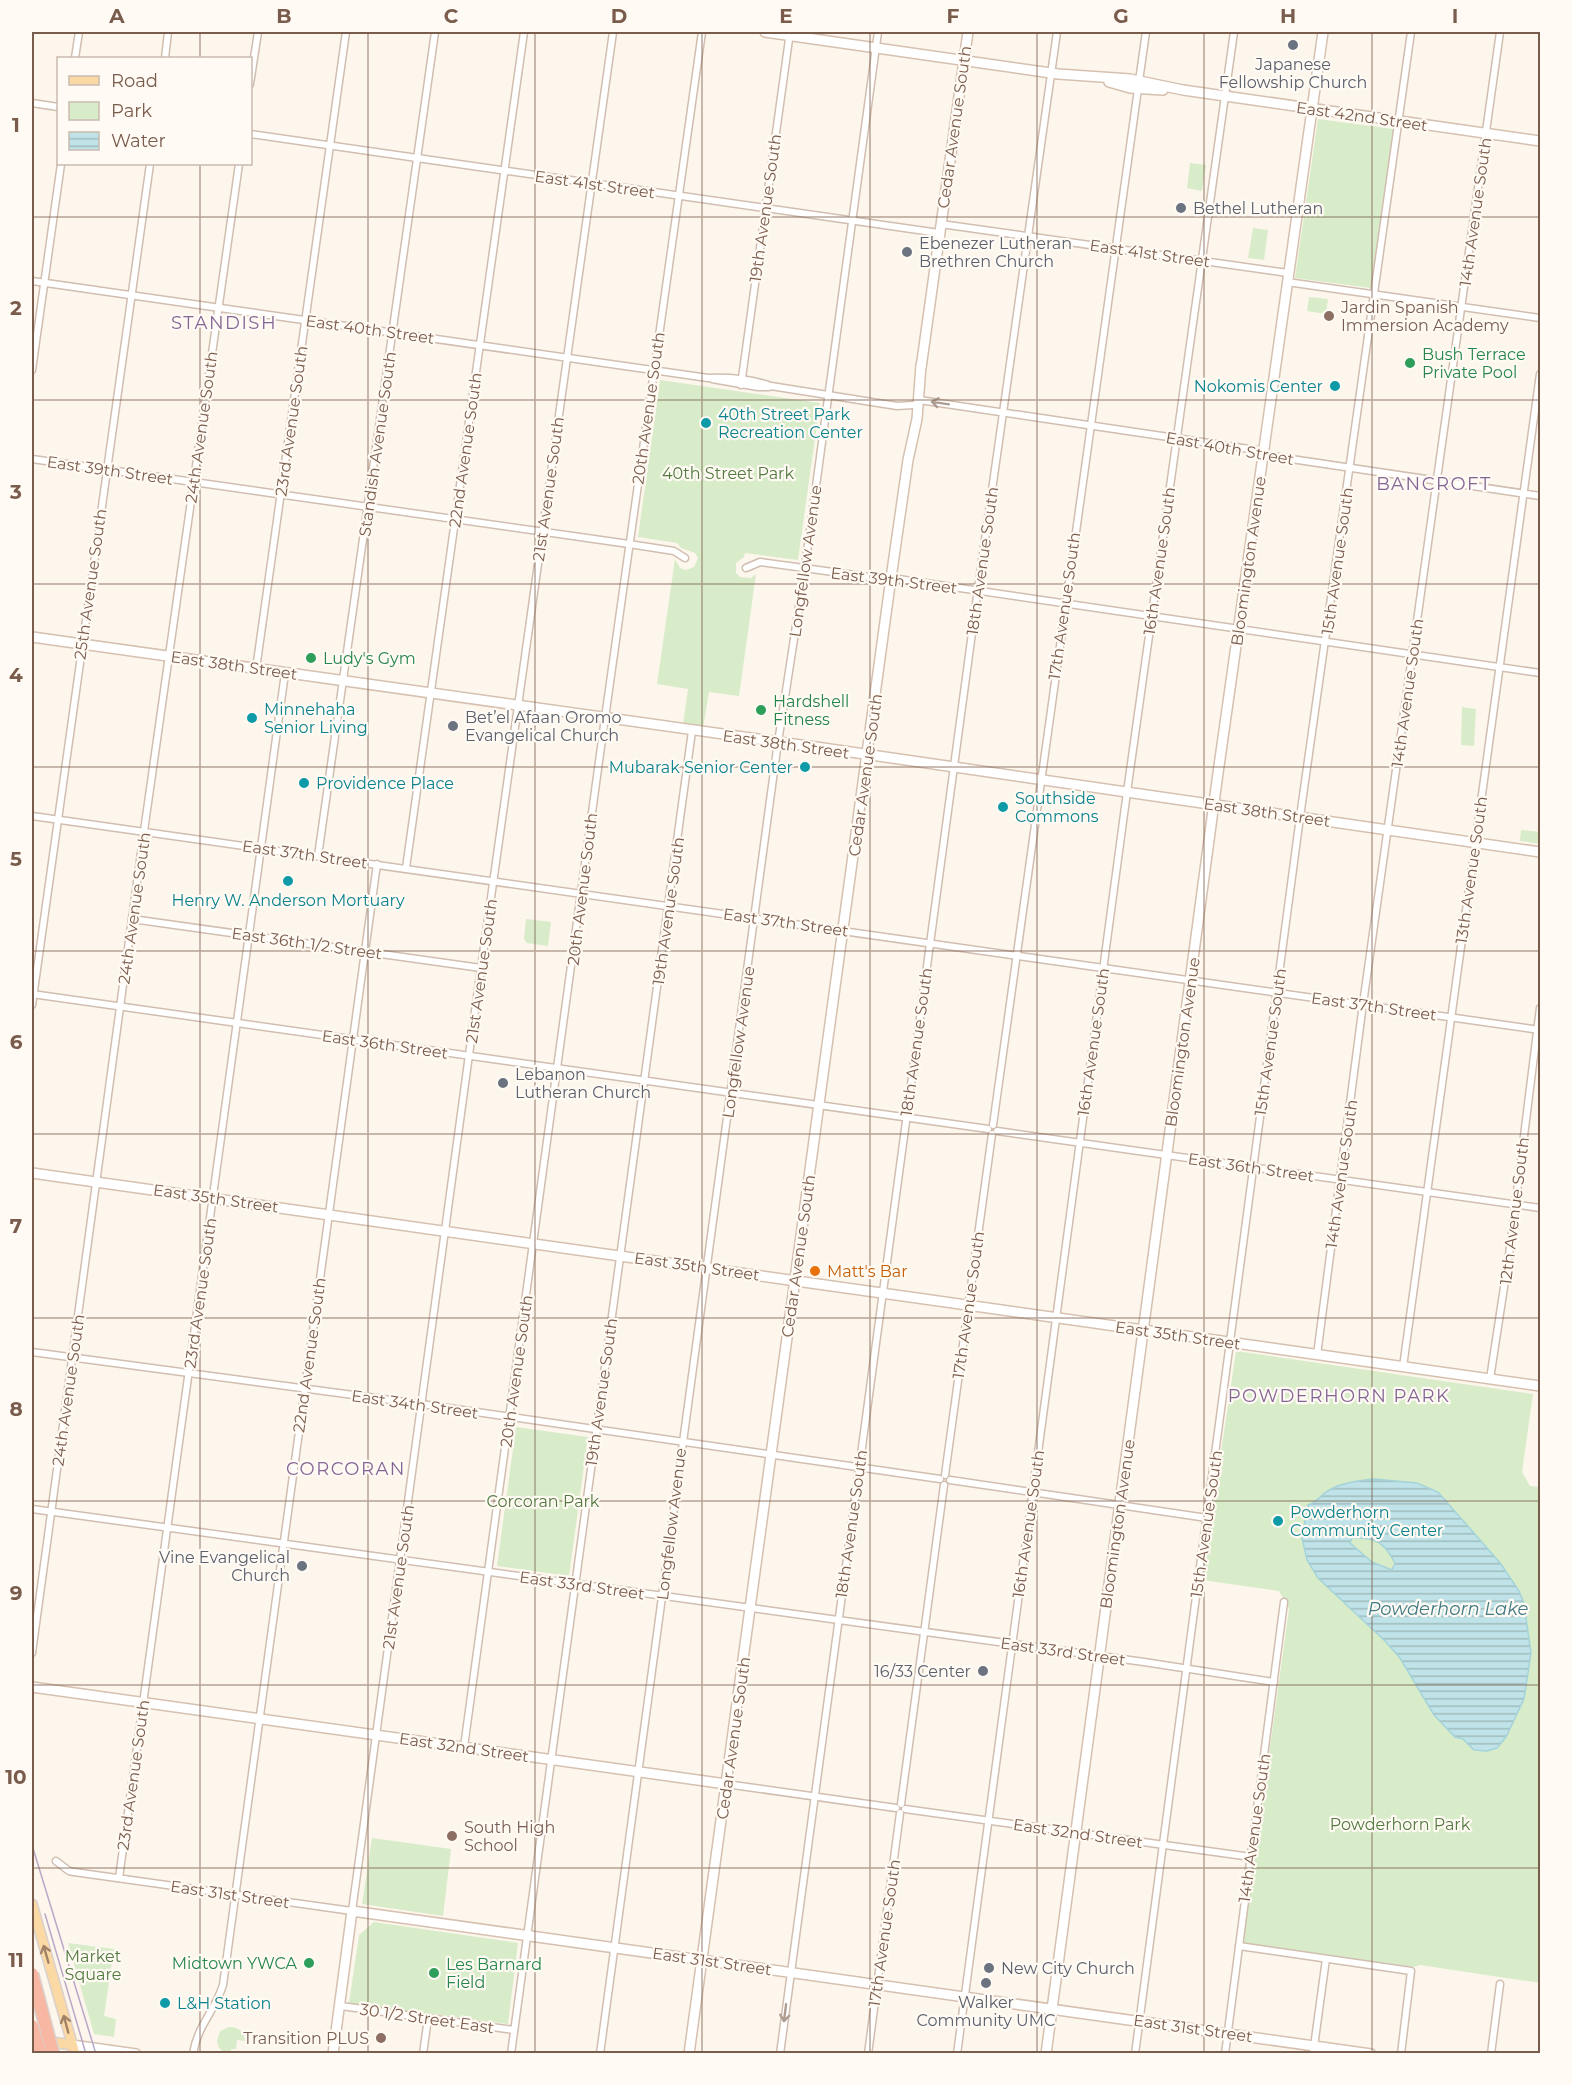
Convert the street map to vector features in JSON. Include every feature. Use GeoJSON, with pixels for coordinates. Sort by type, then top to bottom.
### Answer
{"type":"FeatureCollection","features":[{"type":"Feature","properties":{"kind":"highway"},"geometry":{"type":"LineString","coordinates":[[32,1974],[53,2054]]}},
{"type":"Feature","properties":{"kind":"highway"},"geometry":{"type":"LineString","coordinates":[[32,2026],[40,2054]]}},
{"type":"Feature","properties":{"kind":"main road"},"geometry":{"type":"LineString","coordinates":[[32,1904],[74,2049],[32,2039]]}},
{"type":"Feature","properties":{"kind":"main road"},"geometry":{"type":"LineString","coordinates":[[32,2051],[48,2054]]}},
{"type":"Feature","properties":{"kind":"street"},"geometry":{"type":"LineString","coordinates":[[75,57],[79,32]]}},
{"type":"Feature","properties":{"kind":"street"},"geometry":{"type":"LineString","coordinates":[[165,57],[168,32]]}},
{"type":"Feature","properties":{"kind":"street"},"geometry":{"type":"LineString","coordinates":[[252,71],[258,32]]}},
{"type":"Feature","properties":{"kind":"street","name":"23rd Avenue South"},"geometry":{"type":"LineString","coordinates":[[256,669],[346,32]]}},
{"type":"Feature","properties":{"kind":"street","name":"Standish Avenue South"},"geometry":{"type":"LineString","coordinates":[[318,856],[435,32]]}},
{"type":"Feature","properties":{"kind":"street","name":"22nd Avenue South"},"geometry":{"type":"LineString","coordinates":[[406,868],[524,32]]}},
{"type":"Feature","properties":{"kind":"street","name":"21st Avenue South"},"geometry":{"type":"LineString","coordinates":[[352,1911],[517,706],[613,32]]}},
{"type":"Feature","properties":{"kind":"street","name":"20th Avenue South"},"geometry":{"type":"LineString","coordinates":[[464,1747],[629,544],[702,32]]}},
{"type":"Feature","properties":{"kind":"street","name":"East 42nd Street"},"geometry":{"type":"LineString","coordinates":[[765,32],[790,33],[1050,73],[1540,141]]}},
{"type":"Feature","properties":{"kind":"street","name":"Longfellow Avenue"},"geometry":{"type":"LineString","coordinates":[[600,2054],[778,742],[878,32]]}},
{"type":"Feature","properties":{"kind":"street","name":"Cedar Avenue South"},"geometry":{"type":"LineString","coordinates":[[689,2054],[818,1105],[968,32]]}},
{"type":"Feature","properties":{"kind":"street","name":"18th Avenue South"},"geometry":{"type":"LineString","coordinates":[[780,2054],[813,1796],[1056,32]]}},
{"type":"Feature","properties":{"kind":"street","name":"17th Avenue South"},"geometry":{"type":"LineString","coordinates":[[868,2054],[1040,780],[1146,32]]}},
{"type":"Feature","properties":{"kind":"street","name":"16th Avenue South"},"geometry":{"type":"LineString","coordinates":[[957,2054],[1127,792],[1234,32]]}},
{"type":"Feature","properties":{"kind":"street","name":"Bloomington Avenue"},"geometry":{"type":"LineString","coordinates":[[1046,2054],[1166,1154],[1323,32]]}},
{"type":"Feature","properties":{"kind":"street","name":"15th Avenue South"},"geometry":{"type":"LineString","coordinates":[[1135,2054],[1300,817],[1411,32]]}},
{"type":"Feature","properties":{"kind":"street","name":"14th Avenue South"},"geometry":{"type":"LineString","coordinates":[[1317,1354],[1363,1004],[1500,32]]}},
{"type":"Feature","properties":{"kind":"street","name":"19th Avenue South"},"geometry":{"type":"LineString","coordinates":[[741,382],[790,33]]}},
{"type":"Feature","properties":{"kind":"street"},"geometry":{"type":"LineString","coordinates":[[32,103],[57,107]]}},
{"type":"Feature","properties":{"kind":"street","name":"East 41st Street"},"geometry":{"type":"LineString","coordinates":[[252,134],[853,220],[1027,237],[1201,260],[1374,293],[1540,318]]}},
{"type":"Feature","properties":{"kind":"street"},"geometry":{"type":"LineString","coordinates":[[32,370],[61,165]]}},
{"type":"Feature","properties":{"kind":"street","name":"25th Avenue South"},"geometry":{"type":"LineString","coordinates":[[32,1005],[150,165]]}},
{"type":"Feature","properties":{"kind":"street","name":"24th Avenue South"},"geometry":{"type":"LineString","coordinates":[[32,1653],[144,831],[239,165]]}},
{"type":"Feature","properties":{"kind":"street","name":"East 40th Street"},"geometry":{"type":"LineString","coordinates":[[32,281],[741,382],[765,388],[771,386],[828,394],[897,406],[916,403],[961,407],[1256,450],[1270,456],[1540,496]]}},
{"type":"Feature","properties":{"kind":"street","name":"13th Avenue South"},"geometry":{"type":"LineString","coordinates":[[1403,1367],[1540,374]]}},
{"type":"Feature","properties":{"kind":"street","name":"East 39th Street"},"geometry":{"type":"LineString","coordinates":[[32,459],[629,544],[674,551],[685,558]]}},
{"type":"Feature","properties":{"kind":"street","name":"East 39th Street"},"geometry":{"type":"LineString","coordinates":[[747,568],[760,562],[978,590],[1540,673]]}},
{"type":"Feature","properties":{"kind":"street","name":"East 38th Street"},"geometry":{"type":"LineString","coordinates":[[32,638],[778,742],[1540,852]]}},
{"type":"Feature","properties":{"kind":"street","name":"23rd Avenue South"},"geometry":{"type":"LineString","coordinates":[[119,1878],[285,673]]}},
{"type":"Feature","properties":{"kind":"street","name":"19th Avenue South"},"geometry":{"type":"LineString","coordinates":[[511,2054],[692,731]]}},
{"type":"Feature","properties":{"kind":"street","name":"East 37th Street"},"geometry":{"type":"LineString","coordinates":[[32,816],[1017,954],[1539,1030]]}},
{"type":"Feature","properties":{"kind":"street","name":"22nd Avenue South"},"geometry":{"type":"LineString","coordinates":[[193,2054],[198,2032],[214,2008],[223,1985],[377,864]]}},
{"type":"Feature","properties":{"kind":"street","name":"East 36th 1/2 Street"},"geometry":{"type":"LineString","coordinates":[[132,919],[481,968]]}},
{"type":"Feature","properties":{"kind":"street","name":"East 36th Street"},"geometry":{"type":"LineString","coordinates":[[32,995],[1540,1208]]}},
{"type":"Feature","properties":{"kind":"street","name":"12th Avenue South"},"geometry":{"type":"LineString","coordinates":[[1490,1379],[1539,1030],[1540,1008]]}},
{"type":"Feature","properties":{"kind":"street","name":"East 35th Street"},"geometry":{"type":"LineString","coordinates":[[32,1173],[1540,1386]]}},
{"type":"Feature","properties":{"kind":"street","name":"East 34th Street"},"geometry":{"type":"LineString","coordinates":[[32,1352],[421,1404],[1207,1518]]}},
{"type":"Feature","properties":{"kind":"street","name":"East 33rd Street"},"geometry":{"type":"LineString","coordinates":[[32,1509],[1274,1682]]}},
{"type":"Feature","properties":{"kind":"street","name":"14th Avenue South"},"geometry":{"type":"LineString","coordinates":[[1225,2054],[1284,1602]]}},
{"type":"Feature","properties":{"kind":"street","name":"East 32nd Street"},"geometry":{"type":"LineString","coordinates":[[32,1687],[1251,1857]]}},
{"type":"Feature","properties":{"kind":"street","name":"East 31st Street"},"geometry":{"type":"LineString","coordinates":[[56,1861],[69,1871],[1139,2020],[1313,2050],[1371,2054]]}},
{"type":"Feature","properties":{"kind":"street"},"geometry":{"type":"LineString","coordinates":[[333,2054],[352,1911]]}},
{"type":"Feature","properties":{"kind":"street"},"geometry":{"type":"LineString","coordinates":[[1239,1946],[1411,1971],[1401,2054]]}},
{"type":"Feature","properties":{"kind":"street"},"geometry":{"type":"LineString","coordinates":[[1313,2050],[1326,1959]]}},
{"type":"Feature","properties":{"kind":"street"},"geometry":{"type":"LineString","coordinates":[[1491,2054],[1500,1984]]}},
{"type":"Feature","properties":{"kind":"street","name":"30 1/2 Street East"},"geometry":{"type":"LineString","coordinates":[[340,2006],[514,2030]]}},
{"type":"Feature","properties":{"kind":"street"},"geometry":{"type":"LineString","coordinates":[[423,2054],[428,2018]]}},
{"type":"Feature","properties":{"kind":"street"},"geometry":{"type":"LineString","coordinates":[[74,2049],[136,2054]]}},
{"type":"Feature","properties":{"kind":"green space"},"geometry":{"type":"Polygon","coordinates":[[[1318,119],[1393,129],[1371,288],[1295,278],[1318,119]]]}},
{"type":"Feature","properties":{"kind":"green space"},"geometry":{"type":"Polygon","coordinates":[[[1190,163],[1206,165],[1202,191],[1187,188],[1190,163]]]}},
{"type":"Feature","properties":{"kind":"green space"},"geometry":{"type":"Polygon","coordinates":[[[1253,228],[1268,230],[1264,260],[1248,258],[1253,228]]]}},
{"type":"Feature","properties":{"kind":"green space"},"geometry":{"type":"Polygon","coordinates":[[[1309,297],[1328,299],[1326,314],[1307,311],[1309,297]]]}},
{"type":"Feature","properties":{"kind":"green space","name":"40th Street Park"},"geometry":{"type":"Polygon","coordinates":[[[660,380],[820,403],[798,560],[745,553],[744,557],[736,563],[736,573],[740,577],[751,578],[756,574],[739,696],[709,692],[703,728],[683,725],[688,689],[657,684],[675,559],[680,568],[686,570],[694,567],[698,558],[695,553],[681,548],[677,543],[638,537],[660,380]]]}},
{"type":"Feature","properties":{"kind":"green space"},"geometry":{"type":"Polygon","coordinates":[[[1462,707],[1476,709],[1474,746],[1461,745],[1462,707]]]}},
{"type":"Feature","properties":{"kind":"green space"},"geometry":{"type":"Polygon","coordinates":[[[1521,830],[1540,832],[1540,844],[1520,841],[1521,830]]]}},
{"type":"Feature","properties":{"kind":"green space"},"geometry":{"type":"Polygon","coordinates":[[[526,919],[551,922],[548,946],[527,943],[524,939],[526,919]]]}},
{"type":"Feature","properties":{"kind":"green space","name":"Powderhorn Park"},"geometry":{"type":"Polygon","coordinates":[[[1236,1351],[1533,1394],[1522,1472],[1530,1486],[1540,1487],[1540,1983],[1420,1965],[1414,1967],[1243,1944],[1289,1609],[1279,1591],[1202,1580],[1236,1351]]]}},
{"type":"Feature","properties":{"kind":"green space","name":"Corcoran Park"},"geometry":{"type":"Polygon","coordinates":[[[516,1427],[588,1437],[569,1576],[497,1566],[516,1427]]]}},
{"type":"Feature","properties":{"kind":"green space"},"geometry":{"type":"Polygon","coordinates":[[[372,1838],[451,1849],[443,1916],[362,1904],[372,1838]]]}},
{"type":"Feature","properties":{"kind":"green space","name":"Les Barnard Field"},"geometry":{"type":"Polygon","coordinates":[[[374,1922],[518,1943],[508,2024],[349,2003],[359,1935],[374,1922]]]}},
{"type":"Feature","properties":{"kind":"green space","name":"Market Square"},"geometry":{"type":"Polygon","coordinates":[[[68,1943],[114,1949],[104,2016],[116,2019],[114,2037],[94,2034],[68,1943]]]}},
{"type":"Feature","properties":{"kind":"green space"},"geometry":{"type":"Polygon","coordinates":[[[229,2027],[240,2030],[245,2041],[237,2040],[236,2049],[231,2049],[231,2053],[226,2053],[218,2046],[217,2041],[220,2031],[229,2027]]]}},
{"type":"Feature","properties":{"kind":"water","name":"Powderhorn Lake"},"geometry":{"type":"Polygon","coordinates":[[[1374,1479],[1417,1483],[1438,1492],[1501,1564],[1529,1609],[1526,1618],[1531,1653],[1524,1699],[1506,1737],[1497,1748],[1487,1751],[1474,1750],[1463,1739],[1455,1737],[1434,1715],[1400,1658],[1318,1578],[1307,1560],[1302,1538],[1308,1505],[1336,1487],[1374,1479]],[[1352,1538],[1350,1543],[1372,1562],[1392,1570],[1395,1563],[1387,1550],[1378,1542],[1352,1538]]]}},
{"type":"Feature","properties":{"kind":"tram line"},"geometry":{"type":"LineString","coordinates":[[32,1845],[96,2054]]}},
{"type":"Feature","properties":{"kind":"tram line"},"geometry":{"type":"LineString","coordinates":[[45,1914],[86,2054]]}},
{"type":"Feature","properties":{"kind":"place","name":"Japanese Fellowship Church"},"geometry":{"type":"Point","coordinates":[1293,45]}},
{"type":"Feature","properties":{"kind":"place","name":"Bethel Lutheran"},"geometry":{"type":"Point","coordinates":[1181,208]}},
{"type":"Feature","properties":{"kind":"place","name":"Ebenezer Lutheran Brethren Church"},"geometry":{"type":"Point","coordinates":[907,252]}},
{"type":"Feature","properties":{"kind":"place","name":"Jardin Spanish Immersion Academy"},"geometry":{"type":"Point","coordinates":[1329,316]}},
{"type":"Feature","properties":{"kind":"place","name":"Bush Terrace Private Pool"},"geometry":{"type":"Point","coordinates":[1410,363]}},
{"type":"Feature","properties":{"kind":"place","name":"Nokomis Center"},"geometry":{"type":"Point","coordinates":[1335,386]}},
{"type":"Feature","properties":{"kind":"place","name":"40th Street Park Recreation Center"},"geometry":{"type":"Point","coordinates":[706,423]}},
{"type":"Feature","properties":{"kind":"place","name":"Ludy's Gym"},"geometry":{"type":"Point","coordinates":[311,658]}},
{"type":"Feature","properties":{"kind":"place","name":"Hardshell Fitness"},"geometry":{"type":"Point","coordinates":[761,710]}},
{"type":"Feature","properties":{"kind":"place","name":"Minnehaha Senior Living"},"geometry":{"type":"Point","coordinates":[252,718]}},
{"type":"Feature","properties":{"kind":"place","name":"Bet’el Afaan Oromo Evangelical Church"},"geometry":{"type":"Point","coordinates":[453,726]}},
{"type":"Feature","properties":{"kind":"place","name":"Mubarak Senior Center"},"geometry":{"type":"Point","coordinates":[805,767]}},
{"type":"Feature","properties":{"kind":"place","name":"Providence Place"},"geometry":{"type":"Point","coordinates":[304,783]}},
{"type":"Feature","properties":{"kind":"place","name":"Southside Commons"},"geometry":{"type":"Point","coordinates":[1003,807]}},
{"type":"Feature","properties":{"kind":"place","name":"Henry W. Anderson Mortuary"},"geometry":{"type":"Point","coordinates":[288,881]}},
{"type":"Feature","properties":{"kind":"place","name":"Lebanon Lutheran Church"},"geometry":{"type":"Point","coordinates":[503,1083]}},
{"type":"Feature","properties":{"kind":"place","name":"Matt's Bar"},"geometry":{"type":"Point","coordinates":[815,1271]}},
{"type":"Feature","properties":{"kind":"place","name":"Powderhorn Community Center"},"geometry":{"type":"Point","coordinates":[1278,1521]}},
{"type":"Feature","properties":{"kind":"place","name":"Vine Evangelical Church"},"geometry":{"type":"Point","coordinates":[302,1566]}},
{"type":"Feature","properties":{"kind":"place","name":"16/33 Center"},"geometry":{"type":"Point","coordinates":[983,1671]}},
{"type":"Feature","properties":{"kind":"place","name":"South High School"},"geometry":{"type":"Point","coordinates":[452,1836]}},
{"type":"Feature","properties":{"kind":"place","name":"Midtown YWCA"},"geometry":{"type":"Point","coordinates":[309,1963]}},
{"type":"Feature","properties":{"kind":"place","name":"New City Church"},"geometry":{"type":"Point","coordinates":[989,1968]}},
{"type":"Feature","properties":{"kind":"place","name":"Les Barnard Field"},"geometry":{"type":"Point","coordinates":[434,1973]}},
{"type":"Feature","properties":{"kind":"place","name":"Walker Community UMC"},"geometry":{"type":"Point","coordinates":[986,1983]}},
{"type":"Feature","properties":{"kind":"place","name":"L&H Station"},"geometry":{"type":"Point","coordinates":[165,2003]}},
{"type":"Feature","properties":{"kind":"place","name":"Transition PLUS"},"geometry":{"type":"Point","coordinates":[381,2038]}},
{"type":"Feature","properties":{"kind":"district","name":"STANDISH"},"geometry":{"type":"Point","coordinates":[224,323]}},
{"type":"Feature","properties":{"kind":"district","name":"BANCROFT"},"geometry":{"type":"Point","coordinates":[1434,484]}},
{"type":"Feature","properties":{"kind":"district","name":"POWDERHORN PARK"},"geometry":{"type":"Point","coordinates":[1339,1396]}},
{"type":"Feature","properties":{"kind":"district","name":"CORCORAN"},"geometry":{"type":"Point","coordinates":[346,1469]}}]}
